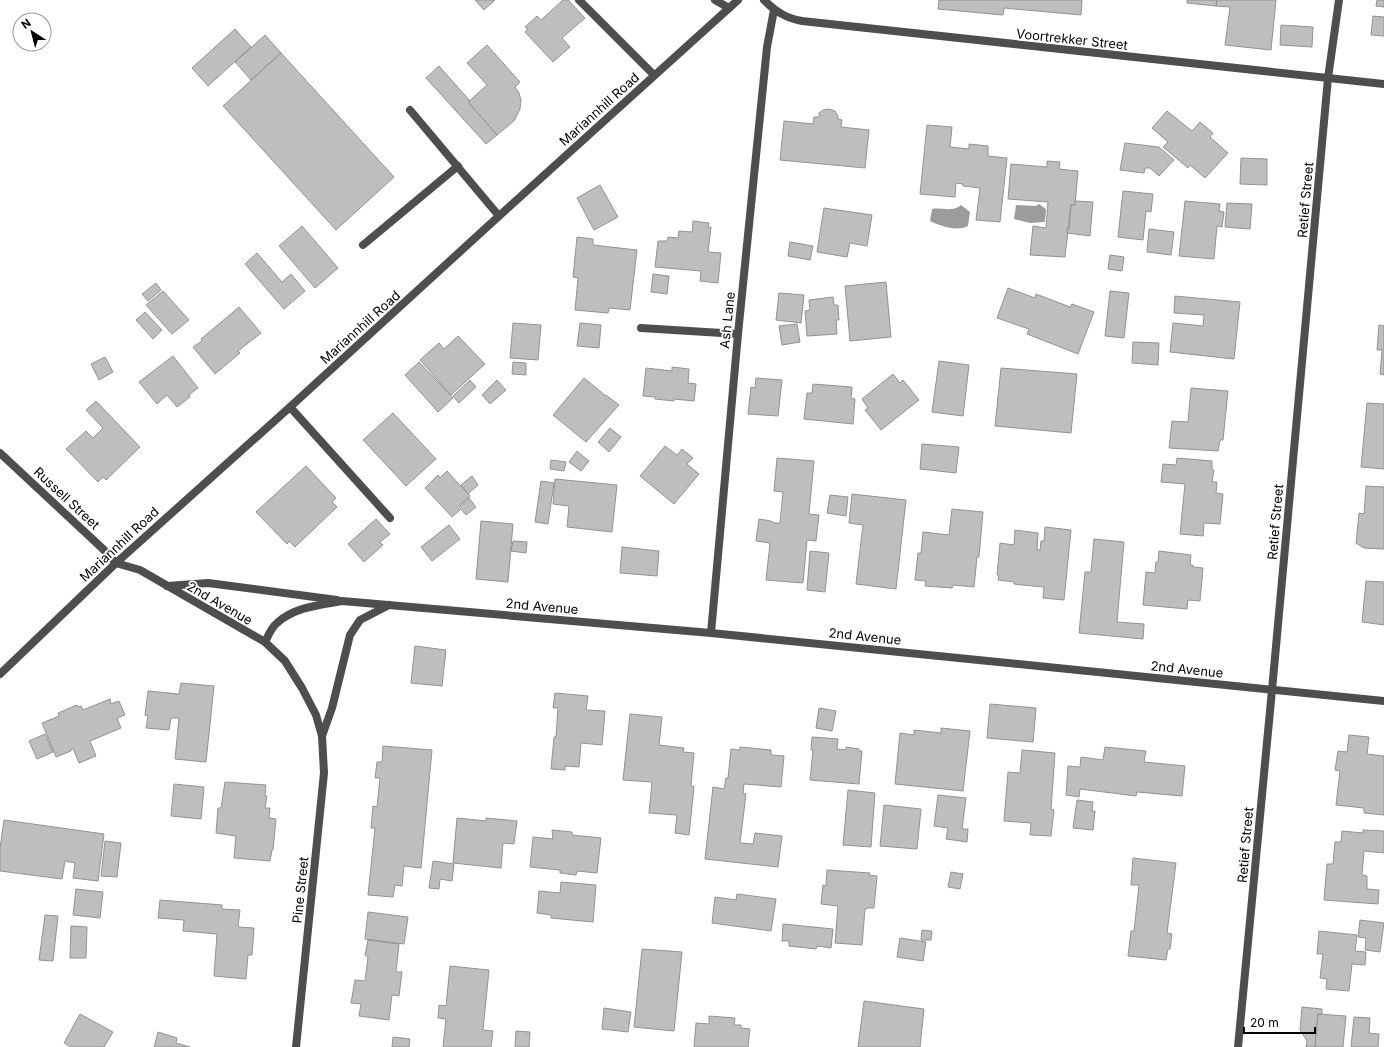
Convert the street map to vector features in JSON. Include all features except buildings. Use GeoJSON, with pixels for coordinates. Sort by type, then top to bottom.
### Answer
{"type":"FeatureCollection","features":[{"type":"Feature","properties":{"kind":"street"},"geometry":{"type":"LineString","coordinates":[[579,0],[654,75]]}},
{"type":"Feature","properties":{"kind":"street"},"geometry":{"type":"LineString","coordinates":[[715,0],[729,8]]}},
{"type":"Feature","properties":{"kind":"street","name":"Mariannhill Road"},"geometry":{"type":"LineString","coordinates":[[0,674],[116,563],[738,0]]}},
{"type":"Feature","properties":{"kind":"street","name":"Voortrekker Street"},"geometry":{"type":"LineString","coordinates":[[764,0],[774,10],[791,19],[802,21],[1384,84]]}},
{"type":"Feature","properties":{"kind":"street","name":"Retief Street"},"geometry":{"type":"LineString","coordinates":[[1238,1047],[1328,78],[1339,0]]}},
{"type":"Feature","properties":{"kind":"street","name":"Ash Lane"},"geometry":{"type":"LineString","coordinates":[[711,633],[738,334],[767,47],[774,10]]}},
{"type":"Feature","properties":{"kind":"street"},"geometry":{"type":"LineString","coordinates":[[410,110],[499,216]]}},
{"type":"Feature","properties":{"kind":"street"},"geometry":{"type":"LineString","coordinates":[[363,245],[458,166]]}},
{"type":"Feature","properties":{"kind":"street"},"geometry":{"type":"LineString","coordinates":[[642,328],[738,334]]}},
{"type":"Feature","properties":{"kind":"street"},"geometry":{"type":"LineString","coordinates":[[290,407],[390,518]]}},
{"type":"Feature","properties":{"kind":"street","name":"Russell Street"},"geometry":{"type":"LineString","coordinates":[[0,453],[104,549],[116,563]]}},
{"type":"Feature","properties":{"kind":"street","name":"2nd Avenue"},"geometry":{"type":"LineString","coordinates":[[116,563],[140,570],[265,642],[276,624],[289,614],[308,608],[342,601]]}},
{"type":"Feature","properties":{"kind":"street","name":"2nd Avenue"},"geometry":{"type":"LineString","coordinates":[[167,586],[208,583],[342,601],[711,633],[1384,701]]}},
{"type":"Feature","properties":{"kind":"street","name":"Pine Street"},"geometry":{"type":"LineString","coordinates":[[322,736],[332,708],[350,635],[360,620],[390,605]]}},
{"type":"Feature","properties":{"kind":"street","name":"Pine Street"},"geometry":{"type":"LineString","coordinates":[[265,642],[285,661],[302,688],[316,715],[322,736],[324,773],[296,1047]]}},
{"type":"Feature","properties":{"kind":"shaded area"},"geometry":{"type":"Polygon","coordinates":[[[1039,204],[1046,209],[1045,222],[1030,223],[1014,219],[1016,205],[1036,206],[1039,204]]]}},
{"type":"Feature","properties":{"kind":"shaded area"},"geometry":{"type":"Polygon","coordinates":[[[961,205],[970,212],[968,226],[963,228],[954,228],[930,221],[932,209],[954,209],[961,205]]]}}]}
